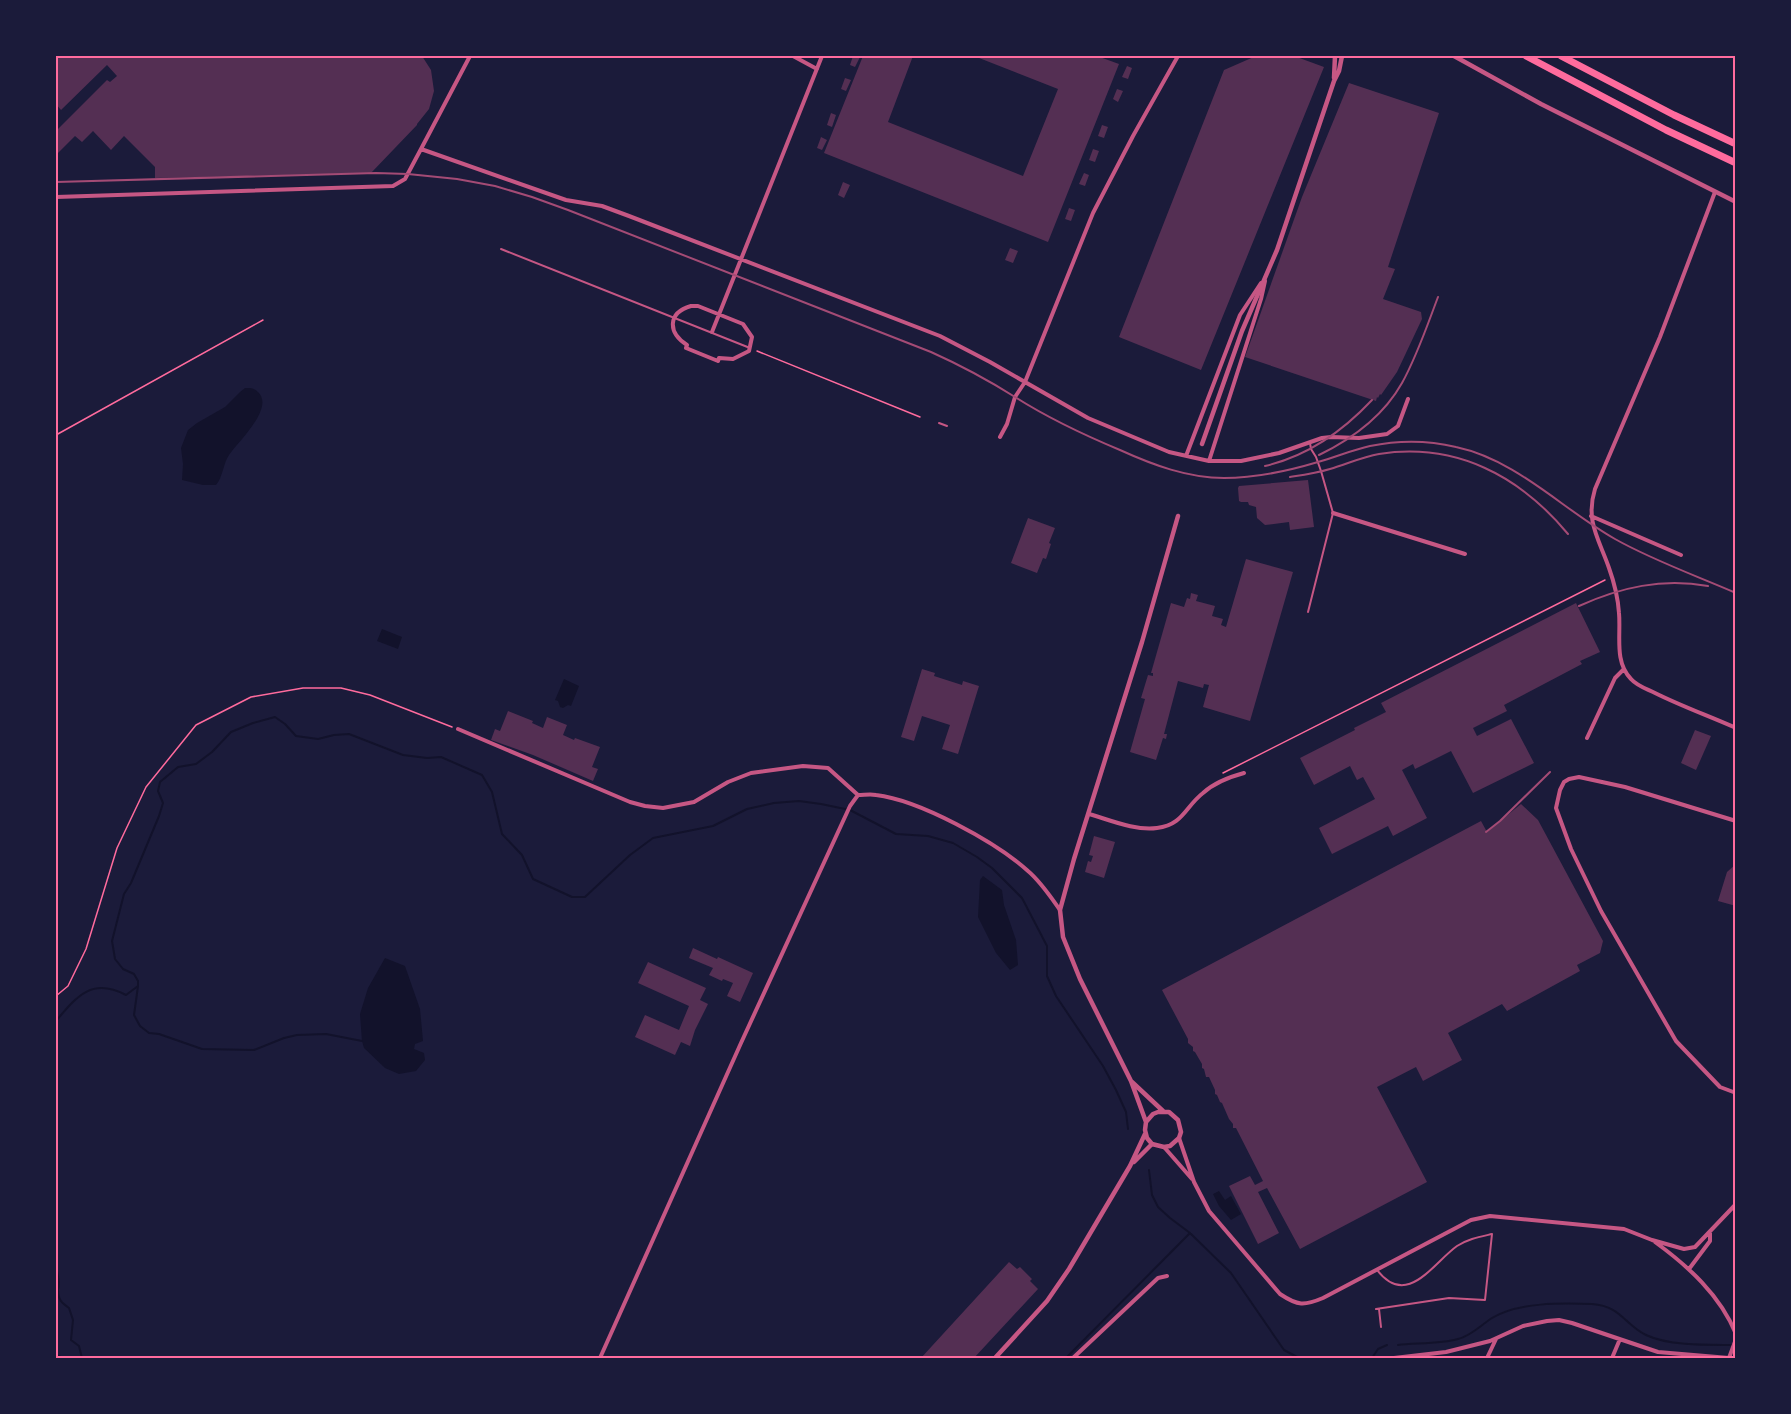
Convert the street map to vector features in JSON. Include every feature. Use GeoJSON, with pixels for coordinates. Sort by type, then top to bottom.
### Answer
{"type":"FeatureCollection","features":[{"type":"Feature","properties":{"kind":"highway"},"geometry":{"type":"LineString","coordinates":[[1526,56],[1666,130],[1736,163]]}},
{"type":"Feature","properties":{"kind":"highway"},"geometry":{"type":"LineString","coordinates":[[1561,56],[1674,115],[1736,144]]}},
{"type":"Feature","properties":{"kind":"street"},"geometry":{"type":"LineString","coordinates":[[56,196],[393,186],[405,179],[470,56]]}},
{"type":"Feature","properties":{"kind":"street"},"geometry":{"type":"LineString","coordinates":[[793,56],[817,69]]}},
{"type":"Feature","properties":{"kind":"street"},"geometry":{"type":"LineString","coordinates":[[712,332],[822,56]]}},
{"type":"Feature","properties":{"kind":"street"},"geometry":{"type":"LineString","coordinates":[[1000,437],[1007,424],[1015,397],[1025,382],[1093,213],[1178,56]]}},
{"type":"Feature","properties":{"kind":"street"},"geometry":{"type":"LineString","coordinates":[[1334,81],[1335,56]]}},
{"type":"Feature","properties":{"kind":"street"},"geometry":{"type":"LineString","coordinates":[[1202,444],[1242,331],[1277,250],[1339,71],[1342,56]]}},
{"type":"Feature","properties":{"kind":"street"},"geometry":{"type":"LineString","coordinates":[[1454,56],[1541,104],[1736,202]]}},
{"type":"Feature","properties":{"kind":"street"},"geometry":{"type":"LineString","coordinates":[[421,148],[566,200],[602,206],[940,336],[979,355],[1088,418],[1169,452],[1209,461],[1241,461],[1262,458],[1332,437],[1359,438],[1387,434],[1398,426],[1408,399]]}},
{"type":"Feature","properties":{"kind":"street"},"geometry":{"type":"LineString","coordinates":[[1715,192],[1660,337],[1595,489],[1591,500],[1591,515],[1616,591],[1620,613],[1620,652],[1624,669],[1631,680],[1736,728]]}},
{"type":"Feature","properties":{"kind":"street"},"geometry":{"type":"LineString","coordinates":[[1186,456],[1240,315],[1266,278]]}},
{"type":"Feature","properties":{"kind":"street"},"geometry":{"type":"LineString","coordinates":[[1209,461],[1266,278]]}},
{"type":"Feature","properties":{"kind":"street"},"geometry":{"type":"LineString","coordinates":[[691,306],[698,306],[720,314],[742,324],[749,331],[752,337],[750,348],[745,354],[733,359],[720,358],[718,361],[686,348],[687,345],[676,335],[673,328],[674,318],[680,310],[691,306]]}},
{"type":"Feature","properties":{"kind":"street"},"geometry":{"type":"LineString","coordinates":[[1333,513],[1465,554]]}},
{"type":"Feature","properties":{"kind":"street"},"geometry":{"type":"LineString","coordinates":[[1591,515],[1681,555]]}},
{"type":"Feature","properties":{"kind":"street"},"geometry":{"type":"LineString","coordinates":[[994,1359],[1047,1301],[1069,1269],[1130,1166],[1145,1134],[1146,1122],[1131,1081],[1080,979],[1063,938],[1060,910],[1178,516]]}},
{"type":"Feature","properties":{"kind":"street"},"geometry":{"type":"LineString","coordinates":[[1587,738],[1615,678],[1624,669]]}},
{"type":"Feature","properties":{"kind":"street"},"geometry":{"type":"LineString","coordinates":[[458,729],[630,801],[663,808],[694,802],[728,782],[751,773],[802,766],[828,768],[858,795],[876,795],[930,811],[987,842],[1027,870],[1041,884],[1060,910]]}},
{"type":"Feature","properties":{"kind":"street"},"geometry":{"type":"LineString","coordinates":[[1089,814],[1142,828],[1171,825],[1182,818],[1201,794],[1213,785],[1227,777],[1244,773]]}},
{"type":"Feature","properties":{"kind":"street"},"geometry":{"type":"LineString","coordinates":[[1736,821],[1625,788],[1579,777],[1565,781],[1560,790],[1556,808],[1571,849],[1601,911],[1676,1041],[1720,1087],[1736,1093]]}},
{"type":"Feature","properties":{"kind":"street"},"geometry":{"type":"LineString","coordinates":[[600,1359],[741,1043],[850,806],[858,795]]}},
{"type":"Feature","properties":{"kind":"street"},"geometry":{"type":"LineString","coordinates":[[1131,1081],[1163,1111]]}},
{"type":"Feature","properties":{"kind":"street"},"geometry":{"type":"LineString","coordinates":[[1146,1122],[1153,1114],[1163,1111],[1169,1112],[1178,1120],[1179,1138],[1194,1182],[1209,1211],[1280,1294],[1293,1303],[1310,1304],[1471,1220],[1490,1216],[1624,1229],[1684,1249],[1695,1247],[1736,1204]]}},
{"type":"Feature","properties":{"kind":"street"},"geometry":{"type":"LineString","coordinates":[[1145,1134],[1152,1144],[1164,1147],[1194,1182]]}},
{"type":"Feature","properties":{"kind":"street"},"geometry":{"type":"LineString","coordinates":[[1164,1147],[1179,1138]]}},
{"type":"Feature","properties":{"kind":"street"},"geometry":{"type":"LineString","coordinates":[[1130,1166],[1152,1144]]}},
{"type":"Feature","properties":{"kind":"street"},"geometry":{"type":"LineString","coordinates":[[1689,1269],[1710,1241],[1710,1232]]}},
{"type":"Feature","properties":{"kind":"street"},"geometry":{"type":"LineString","coordinates":[[1652,1240],[1689,1269],[1730,1320],[1736,1334]]}},
{"type":"Feature","properties":{"kind":"street"},"geometry":{"type":"LineString","coordinates":[[1073,1359],[1158,1278],[1167,1276]]}},
{"type":"Feature","properties":{"kind":"street"},"geometry":{"type":"LineString","coordinates":[[1394,1359],[1446,1352],[1496,1338],[1523,1326],[1559,1320],[1662,1353],[1729,1358],[1735,1339]]}},
{"type":"Feature","properties":{"kind":"street"},"geometry":{"type":"LineString","coordinates":[[1487,1359],[1496,1338]]}},
{"type":"Feature","properties":{"kind":"street"},"geometry":{"type":"LineString","coordinates":[[1612,1359],[1620,1339]]}},
{"type":"Feature","properties":{"kind":"lane"},"geometry":{"type":"LineString","coordinates":[[501,249],[750,348]]}},
{"type":"Feature","properties":{"kind":"lane"},"geometry":{"type":"LineString","coordinates":[[939,423],[947,426]]}},
{"type":"Feature","properties":{"kind":"lane"},"geometry":{"type":"LineString","coordinates":[[1308,612],[1333,513],[1322,471],[1310,442]]}},
{"type":"Feature","properties":{"kind":"lane"},"geometry":{"type":"LineString","coordinates":[[1377,1270],[1381,1276],[1392,1283],[1406,1285],[1421,1279],[1467,1240],[1492,1234],[1485,1300],[1449,1298],[1378,1309],[1381,1327]]}},
{"type":"Feature","properties":{"kind":"path"},"geometry":{"type":"LineString","coordinates":[[56,435],[263,320]]}},
{"type":"Feature","properties":{"kind":"path"},"geometry":{"type":"LineString","coordinates":[[750,348],[920,417]]}},
{"type":"Feature","properties":{"kind":"path"},"geometry":{"type":"LineString","coordinates":[[1224,772],[1605,580]]}},
{"type":"Feature","properties":{"kind":"path"},"geometry":{"type":"LineString","coordinates":[[56,996],[68,986],[86,949],[117,848],[146,787],[196,725],[251,697],[303,688],[340,688],[369,695],[458,729]]}},
{"type":"Feature","properties":{"kind":"shaded area"},"geometry":{"type":"Polygon","coordinates":[[[245,388],[252,388],[258,392],[262,399],[262,407],[253,425],[229,455],[216,485],[203,485],[182,480],[181,448],[188,430],[225,407],[245,388]]]}},
{"type":"Feature","properties":{"kind":"shaded area"},"geometry":{"type":"Polygon","coordinates":[[[382,629],[402,637],[398,649],[377,641],[382,629]]]}},
{"type":"Feature","properties":{"kind":"shaded area"},"geometry":{"type":"Polygon","coordinates":[[[564,679],[579,686],[571,706],[563,708],[555,700],[564,679]]]}},
{"type":"Feature","properties":{"kind":"shaded area"},"geometry":{"type":"Polygon","coordinates":[[[983,876],[1002,890],[1004,905],[1016,940],[1018,965],[1010,970],[996,953],[978,917],[980,880],[983,876]]]}},
{"type":"Feature","properties":{"kind":"shaded area"},"geometry":{"type":"Polygon","coordinates":[[[385,958],[405,966],[420,1009],[423,1041],[415,1044],[414,1049],[424,1053],[425,1060],[416,1071],[399,1074],[385,1068],[364,1048],[362,1041],[360,1014],[368,988],[385,958]]]}},
{"type":"Feature","properties":{"kind":"shaded area"},"geometry":{"type":"Polygon","coordinates":[[[1219,1191],[1225,1200],[1231,1196],[1241,1214],[1231,1220],[1219,1206],[1213,1194],[1219,1191]]]}},
{"type":"Feature","properties":{"kind":"building"},"geometry":{"type":"Polygon","coordinates":[[[56,56],[422,56],[431,70],[434,91],[429,109],[417,125],[371,173],[155,178],[155,167],[124,136],[111,150],[93,131],[82,142],[75,136],[56,155],[56,131],[107,80],[110,82],[117,76],[107,65],[61,110],[56,104],[56,56]]]}},
{"type":"Feature","properties":{"kind":"building"},"geometry":{"type":"Polygon","coordinates":[[[853,56],[860,57],[855,67],[850,65],[853,56]]]}},
{"type":"Feature","properties":{"kind":"building"},"geometry":{"type":"Polygon","coordinates":[[[863,56],[913,56],[888,122],[1023,176],[1058,89],[974,56],[1097,56],[1119,64],[1048,242],[824,153],[863,56]]]}},
{"type":"Feature","properties":{"kind":"building"},"geometry":{"type":"Polygon","coordinates":[[[1256,56],[1294,56],[1324,67],[1201,370],[1119,337],[1224,70],[1256,56]]]}},
{"type":"Feature","properties":{"kind":"building"},"geometry":{"type":"Polygon","coordinates":[[[1127,66],[1132,68],[1128,79],[1122,77],[1127,66]]]}},
{"type":"Feature","properties":{"kind":"building"},"geometry":{"type":"Polygon","coordinates":[[[845,78],[851,80],[846,91],[841,89],[845,78]]]}},
{"type":"Feature","properties":{"kind":"building"},"geometry":{"type":"Polygon","coordinates":[[[1349,83],[1439,113],[1388,267],[1395,269],[1383,299],[1421,312],[1422,319],[1397,372],[1376,401],[1245,357],[1302,197],[1349,83]]]}},
{"type":"Feature","properties":{"kind":"building"},"geometry":{"type":"Polygon","coordinates":[[[1117,89],[1123,91],[1118,102],[1113,99],[1117,89]]]}},
{"type":"Feature","properties":{"kind":"building"},"geometry":{"type":"Polygon","coordinates":[[[831,113],[836,115],[832,127],[827,125],[831,113]]]}},
{"type":"Feature","properties":{"kind":"building"},"geometry":{"type":"Polygon","coordinates":[[[1102,125],[1108,127],[1104,138],[1098,136],[1102,125]]]}},
{"type":"Feature","properties":{"kind":"building"},"geometry":{"type":"Polygon","coordinates":[[[821,137],[827,140],[822,150],[817,148],[821,137]]]}},
{"type":"Feature","properties":{"kind":"building"},"geometry":{"type":"Polygon","coordinates":[[[1093,149],[1099,151],[1095,162],[1089,160],[1093,149]]]}},
{"type":"Feature","properties":{"kind":"building"},"geometry":{"type":"Polygon","coordinates":[[[1084,173],[1089,175],[1085,186],[1079,184],[1084,173]]]}},
{"type":"Feature","properties":{"kind":"building"},"geometry":{"type":"Polygon","coordinates":[[[843,182],[850,185],[844,198],[838,195],[843,182]]]}},
{"type":"Feature","properties":{"kind":"building"},"geometry":{"type":"Polygon","coordinates":[[[1069,208],[1075,210],[1071,221],[1065,219],[1069,208]]]}},
{"type":"Feature","properties":{"kind":"building"},"geometry":{"type":"Polygon","coordinates":[[[1010,248],[1018,251],[1013,263],[1005,260],[1010,248]]]}},
{"type":"Feature","properties":{"kind":"building"},"geometry":{"type":"Polygon","coordinates":[[[1308,480],[1314,527],[1290,530],[1289,522],[1265,525],[1257,518],[1256,507],[1249,505],[1248,502],[1239,501],[1239,486],[1308,480]]]}},
{"type":"Feature","properties":{"kind":"building"},"geometry":{"type":"Polygon","coordinates":[[[1028,518],[1055,528],[1046,559],[1043,558],[1037,573],[1011,563],[1028,518]]]}},
{"type":"Feature","properties":{"kind":"building"},"geometry":{"type":"Polygon","coordinates":[[[1246,559],[1293,572],[1250,721],[1203,707],[1209,685],[1204,684],[1203,688],[1178,681],[1164,734],[1167,734],[1166,739],[1163,738],[1156,760],[1130,752],[1145,699],[1141,698],[1148,675],[1153,676],[1151,673],[1171,603],[1184,607],[1191,593],[1198,595],[1196,601],[1215,606],[1212,616],[1223,619],[1221,625],[1226,627],[1246,559]]]}},
{"type":"Feature","properties":{"kind":"building"},"geometry":{"type":"Polygon","coordinates":[[[1576,603],[1600,652],[1580,661],[1582,664],[1504,705],[1507,711],[1473,728],[1477,736],[1511,719],[1534,763],[1473,793],[1451,751],[1415,769],[1413,764],[1402,770],[1427,818],[1393,836],[1388,826],[1332,854],[1319,828],[1375,799],[1363,777],[1357,780],[1350,766],[1314,785],[1300,758],[1386,712],[1381,703],[1576,603]]]}},
{"type":"Feature","properties":{"kind":"building"},"geometry":{"type":"Polygon","coordinates":[[[922,669],[935,673],[934,676],[962,685],[963,681],[979,686],[958,754],[942,749],[950,725],[922,716],[914,741],[901,737],[922,669]]]}},
{"type":"Feature","properties":{"kind":"building"},"geometry":{"type":"Polygon","coordinates":[[[508,711],[533,721],[532,723],[543,728],[547,717],[567,725],[563,735],[600,747],[592,767],[598,769],[593,781],[491,740],[495,729],[500,731],[508,711]]]}},
{"type":"Feature","properties":{"kind":"building"},"geometry":{"type":"Polygon","coordinates":[[[1695,730],[1711,736],[1696,770],[1681,763],[1695,730]]]}},
{"type":"Feature","properties":{"kind":"building"},"geometry":{"type":"Polygon","coordinates":[[[1521,804],[1538,820],[1603,941],[1600,953],[1577,965],[1580,971],[1507,1011],[1502,1004],[1448,1033],[1462,1060],[1423,1081],[1416,1067],[1377,1087],[1427,1182],[1300,1249],[1267,1188],[1258,1192],[1279,1233],[1258,1244],[1229,1186],[1250,1176],[1255,1185],[1263,1181],[1162,990],[1481,821],[1487,832],[1521,804]]]}},
{"type":"Feature","properties":{"kind":"building"},"geometry":{"type":"Polygon","coordinates":[[[1094,836],[1115,842],[1104,878],[1085,872],[1088,861],[1091,862],[1093,856],[1089,855],[1094,836]]]}},
{"type":"Feature","properties":{"kind":"building"},"geometry":{"type":"Polygon","coordinates":[[[1736,864],[1736,906],[1718,901],[1727,872],[1736,864]]]}},
{"type":"Feature","properties":{"kind":"building"},"geometry":{"type":"Polygon","coordinates":[[[693,948],[753,973],[740,1002],[727,996],[733,983],[709,975],[713,968],[689,958],[693,948]]]}},
{"type":"Feature","properties":{"kind":"building"},"geometry":{"type":"Polygon","coordinates":[[[648,962],[706,988],[700,1000],[708,1004],[690,1046],[681,1042],[675,1055],[635,1037],[645,1015],[679,1030],[689,1006],[638,983],[648,962]]]}},
{"type":"Feature","properties":{"kind":"building"},"geometry":{"type":"Polygon","coordinates":[[[1009,1262],[1017,1269],[1020,1267],[1038,1289],[974,1358],[921,1358],[1009,1262]]]}},
{"type":"Feature","properties":{"kind":"waterway"},"geometry":{"type":"LineString","coordinates":[[56,1021],[78,997],[86,992],[104,988],[126,995],[138,986],[134,974],[123,969],[115,959],[112,941],[124,894],[131,883],[163,803],[158,791],[160,782],[178,767],[196,764],[212,752],[231,732],[275,717],[296,736],[318,739],[349,734],[403,755],[441,757],[482,775],[492,792],[502,834],[522,855],[533,879],[572,897],[585,897],[630,855],[653,838],[713,826],[747,809],[774,803],[799,801],[850,810],[896,834],[928,836],[953,843],[992,868],[1022,898],[1047,946],[1047,976],[1056,996],[1103,1066],[1116,1090],[1126,1112],[1128,1129]]}},
{"type":"Feature","properties":{"kind":"waterway"},"geometry":{"type":"LineString","coordinates":[[138,986],[134,1015],[140,1026],[149,1033],[159,1034],[202,1049],[254,1050],[297,1035],[326,1034],[362,1041]]}},
{"type":"Feature","properties":{"kind":"waterway"},"geometry":{"type":"LineString","coordinates":[[1149,1170],[1152,1195],[1158,1207],[1190,1233],[1231,1273],[1284,1350],[1299,1358]]}},
{"type":"Feature","properties":{"kind":"waterway"},"geometry":{"type":"LineString","coordinates":[[1066,1358],[1190,1233]]}},
{"type":"Feature","properties":{"kind":"waterway"},"geometry":{"type":"LineString","coordinates":[[56,1267],[59,1284],[56,1294]]}},
{"type":"Feature","properties":{"kind":"waterway"},"geometry":{"type":"LineString","coordinates":[[58,1290],[61,1301],[69,1308],[73,1320],[71,1340],[79,1346],[82,1358]]}},
{"type":"Feature","properties":{"kind":"waterway"},"geometry":{"type":"LineString","coordinates":[[1398,1345],[1451,1341],[1476,1330],[1492,1318],[1514,1309],[1567,1304],[1592,1304],[1610,1308],[1639,1331],[1655,1339],[1688,1344],[1733,1345]]}},
{"type":"Feature","properties":{"kind":"waterway"},"geometry":{"type":"LineString","coordinates":[[1372,1358],[1378,1349],[1387,1345]]}},
{"type":"Feature","properties":{"kind":"waterway"},"geometry":{"type":"LineString","coordinates":[[56,1355],[63,1358]]}},
{"type":"Feature","properties":{"kind":"railway"},"geometry":{"type":"LineString","coordinates":[[56,182],[376,173],[457,179],[495,186],[568,210],[931,352],[974,373],[1066,426],[1132,456],[1158,465],[1197,476],[1236,478],[1284,471],[1381,444],[1424,442],[1456,447],[1478,453],[1519,474],[1595,527],[1629,547],[1736,593]]}},
{"type":"Feature","properties":{"kind":"railway"},"geometry":{"type":"LineString","coordinates":[[1319,455],[1355,434],[1377,416],[1395,395],[1422,341],[1438,297]]}},
{"type":"Feature","properties":{"kind":"railway"},"geometry":{"type":"LineString","coordinates":[[1265,466],[1296,456],[1323,441],[1349,422],[1372,400]]}},
{"type":"Feature","properties":{"kind":"railway"},"geometry":{"type":"LineString","coordinates":[[1290,477],[1310,474],[1379,454],[1434,453],[1460,459],[1507,480],[1529,495],[1568,534]]}},
{"type":"Feature","properties":{"kind":"railway"},"geometry":{"type":"LineString","coordinates":[[1579,606],[1610,594],[1642,586],[1674,583],[1708,586]]}},
{"type":"Feature","properties":{"kind":"railway"},"geometry":{"type":"LineString","coordinates":[[1486,832],[1550,772]]}}]}
